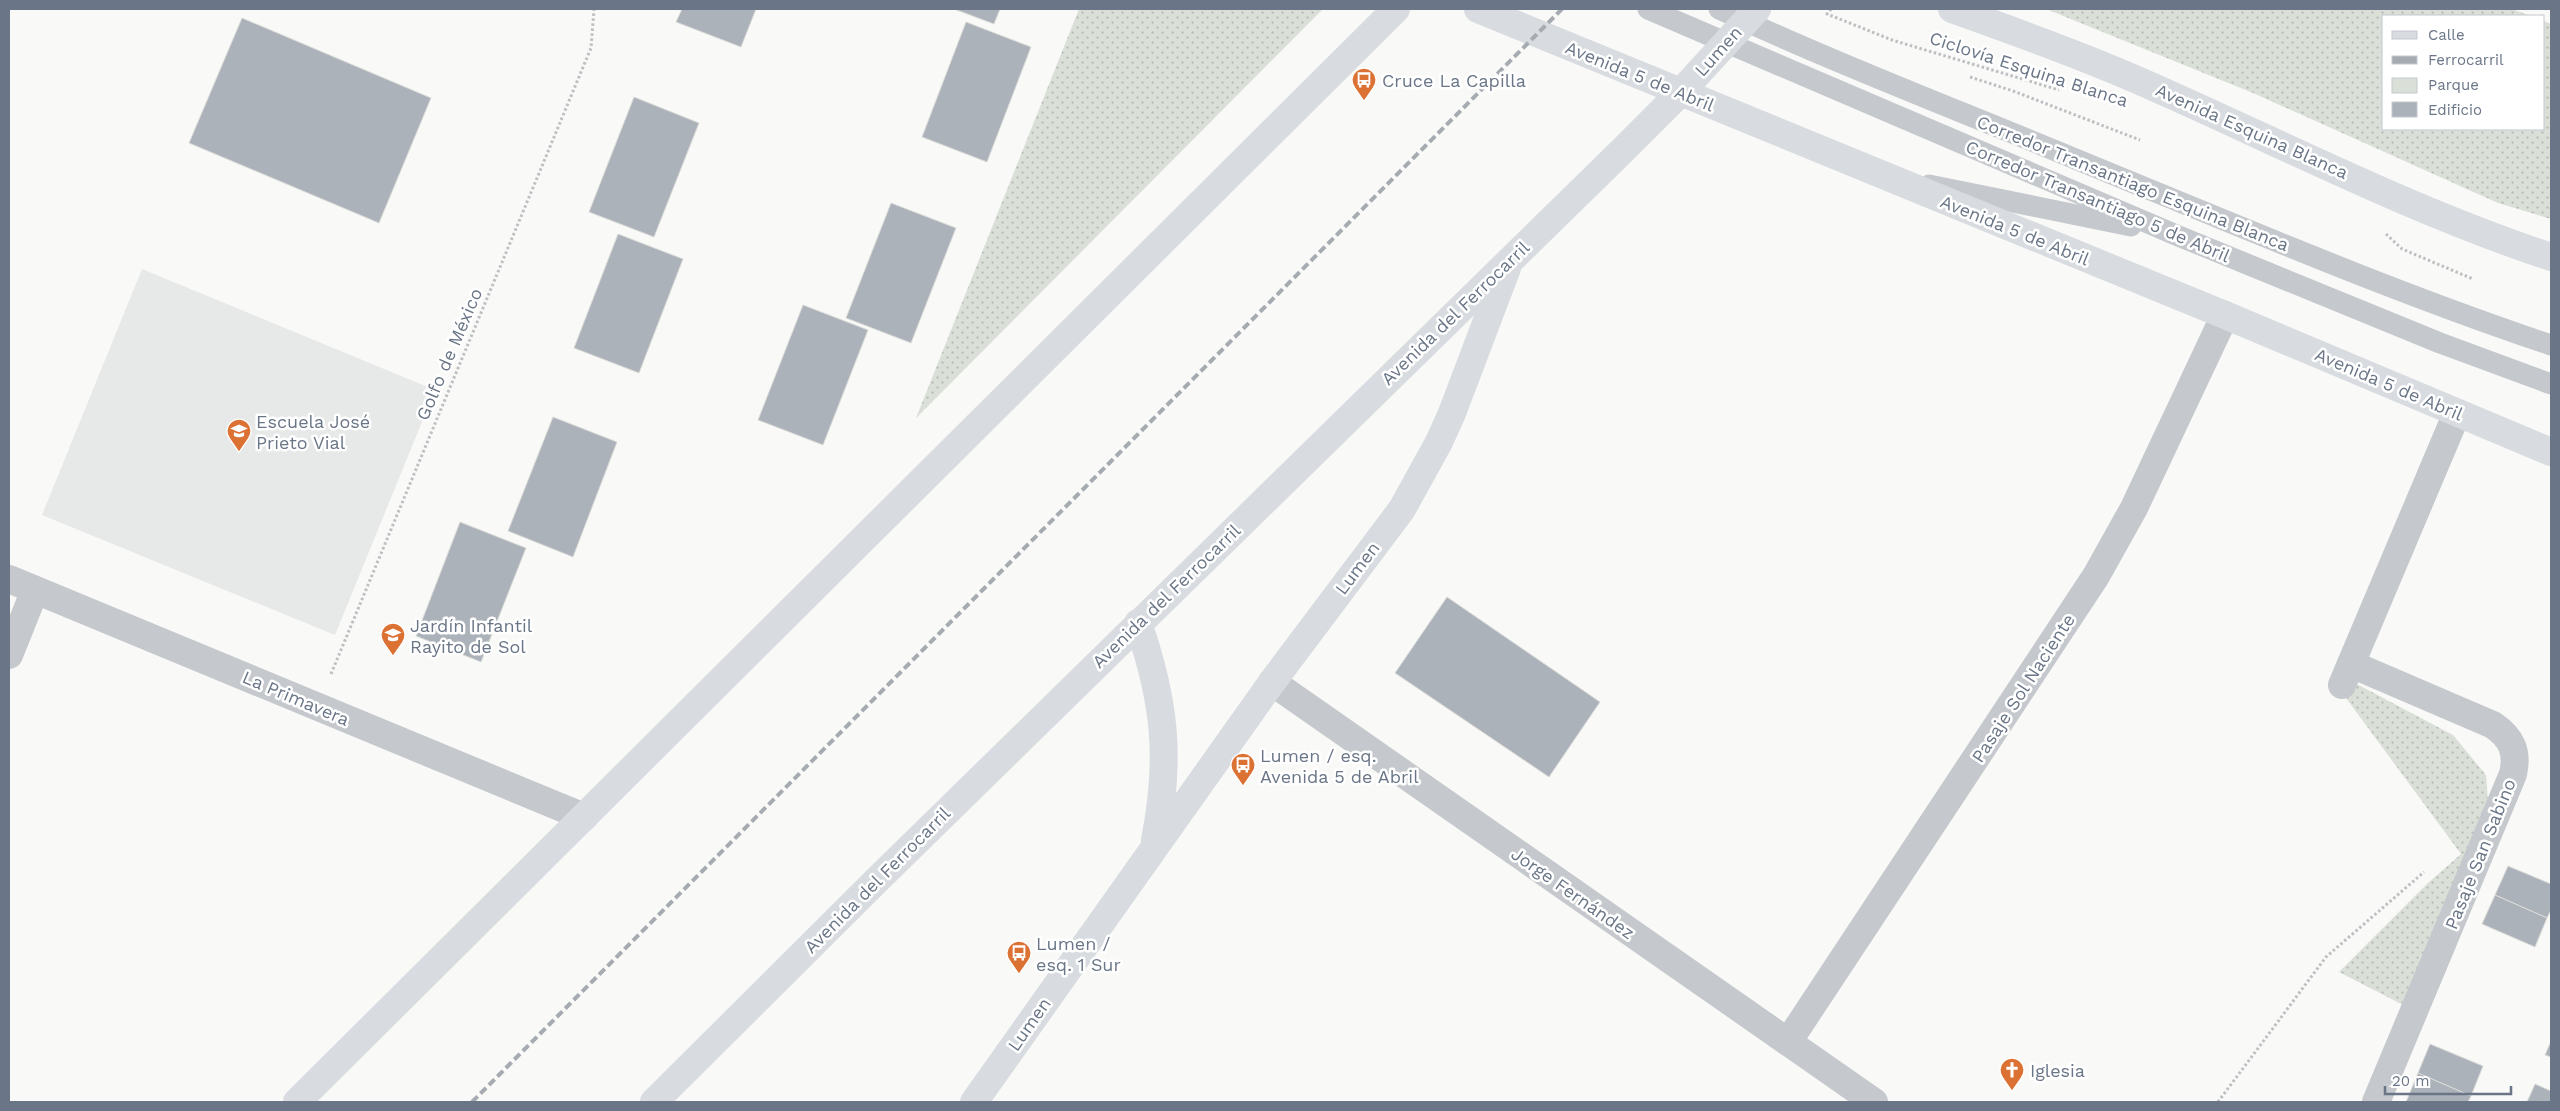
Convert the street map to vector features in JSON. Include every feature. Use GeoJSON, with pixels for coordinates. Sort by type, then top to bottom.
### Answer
{"type":"FeatureCollection","features":[{"type":"Feature","properties":{"kind":"main road"},"geometry":{"type":"LineString","coordinates":[[297,1102],[1396,9]]}},
{"type":"Feature","properties":{"kind":"main road","name":"Avenida 5 de Abril"},"geometry":{"type":"LineString","coordinates":[[1478,9],[1879,175],[2225,315],[2551,452]]}},
{"type":"Feature","properties":{"kind":"main road","name":"Avenida Esquina Blanca"},"geometry":{"type":"LineString","coordinates":[[1952,9],[2092,60],[2405,200],[2469,227],[2551,257]]}},
{"type":"Feature","properties":{"kind":"main road","name":"Lumen"},"geometry":{"type":"LineString","coordinates":[[1680,93],[1751,15]]}},
{"type":"Feature","properties":{"kind":"main road","name":"Avenida del Ferrocarril"},"geometry":{"type":"LineString","coordinates":[[654,1102],[1138,623],[1680,93]]}},
{"type":"Feature","properties":{"kind":"main road","name":"Lumen"},"geometry":{"type":"LineString","coordinates":[[974,1102],[1272,682],[1402,509],[1452,413],[1510,260]]}},
{"type":"Feature","properties":{"kind":"main road","name":"Lumen"},"geometry":{"type":"LineString","coordinates":[[1138,623],[1153,667],[1162,712],[1165,758],[1162,803],[1153,848]]}},
{"type":"Feature","properties":{"kind":"street","name":"Pasaje Sol Naciente"},"geometry":{"type":"LineString","coordinates":[[1788,1042],[2096,576],[2134,508],[2225,315]]}},
{"type":"Feature","properties":{"kind":"street","name":"Pasaje San Sabino"},"geometry":{"type":"LineString","coordinates":[[2376,1102],[2514,774],[2516,762],[2509,739],[2493,725],[2346,674],[2457,412]]}},
{"type":"Feature","properties":{"kind":"street","name":"La Primavera"},"geometry":{"type":"LineString","coordinates":[[9,579],[584,817]]}},
{"type":"Feature","properties":{"kind":"street"},"geometry":{"type":"LineString","coordinates":[[9,655],[35,590]]}},
{"type":"Feature","properties":{"kind":"street","name":"Jorge Fernández"},"geometry":{"type":"LineString","coordinates":[[1272,682],[1874,1102]]}},
{"type":"Feature","properties":{"kind":"lane","name":"Corredor Transantiago 5 de Abril"},"geometry":{"type":"LineString","coordinates":[[1648,9],[2176,235],[2440,344],[2551,384]]}},
{"type":"Feature","properties":{"kind":"lane","name":"Corredor Transantiago Esquina Blanca"},"geometry":{"type":"LineString","coordinates":[[1719,9],[1751,15],[2338,268],[2464,316],[2551,345]]}},
{"type":"Feature","properties":{"kind":"lane"},"geometry":{"type":"LineString","coordinates":[[1879,175],[2176,235]]}},
{"type":"Feature","properties":{"kind":"path","name":"Golfo de México"},"geometry":{"type":"LineString","coordinates":[[317,707],[591,48],[594,9]]}},
{"type":"Feature","properties":{"kind":"path","name":"Ciclovía Esquina Blanca"},"geometry":{"type":"LineString","coordinates":[[1831,9],[1826,14],[1892,40],[2068,93]]}},
{"type":"Feature","properties":{"kind":"path"},"geometry":{"type":"LineString","coordinates":[[2383,232],[2402,249],[2481,283]]}},
{"type":"Feature","properties":{"kind":"path"},"geometry":{"type":"LineString","coordinates":[[2218,1102],[2326,957],[2424,872]]}},
{"type":"Feature","properties":{"kind":"shaded area","name":"Escuela José Prieto Vial"},"geometry":{"type":"Polygon","coordinates":[[[142,269],[435,390],[335,635],[42,515],[142,269]]]}},
{"type":"Feature","properties":{"kind":"green space"},"geometry":{"type":"Polygon","coordinates":[[[1079,9],[1323,9],[916,418],[1079,9]]]}},
{"type":"Feature","properties":{"kind":"green space"},"geometry":{"type":"Polygon","coordinates":[[[2046,9],[2512,9],[2528,15],[2382,15],[2382,130],[2545,130],[2545,21],[2551,24],[2551,219],[2498,203],[2253,93],[2046,9]]]}},
{"type":"Feature","properties":{"kind":"green space"},"geometry":{"type":"Polygon","coordinates":[[[2353,682],[2453,735],[2486,775],[2489,816],[2403,1005],[2339,972],[2428,883],[2461,854],[2346,698],[2353,682]]]}},
{"type":"Feature","properties":{"kind":"building"},"geometry":{"type":"Polygon","coordinates":[[[682,9],[756,9],[741,47],[676,22],[682,9]]]}},
{"type":"Feature","properties":{"kind":"building"},"geometry":{"type":"Polygon","coordinates":[[[954,9],[1000,9],[994,24],[954,9]]]}},
{"type":"Feature","properties":{"kind":"building"},"geometry":{"type":"Polygon","coordinates":[[[242,18],[431,98],[379,223],[189,143],[242,18]]]}},
{"type":"Feature","properties":{"kind":"building"},"geometry":{"type":"Polygon","coordinates":[[[966,22],[1031,47],[987,162],[922,137],[966,22]]]}},
{"type":"Feature","properties":{"kind":"building"},"geometry":{"type":"Polygon","coordinates":[[[634,97],[699,123],[654,237],[589,212],[634,97]]]}},
{"type":"Feature","properties":{"kind":"building"},"geometry":{"type":"Polygon","coordinates":[[[891,203],[956,228],[911,343],[846,318],[891,203]]]}},
{"type":"Feature","properties":{"kind":"building"},"geometry":{"type":"Polygon","coordinates":[[[618,234],[683,259],[639,373],[574,348],[618,234]]]}},
{"type":"Feature","properties":{"kind":"building"},"geometry":{"type":"Polygon","coordinates":[[[803,305],[868,330],[823,445],[758,420],[803,305]]]}},
{"type":"Feature","properties":{"kind":"building"},"geometry":{"type":"Polygon","coordinates":[[[553,417],[617,442],[573,557],[508,531],[553,417]]]}},
{"type":"Feature","properties":{"kind":"building"},"geometry":{"type":"Polygon","coordinates":[[[460,522],[526,548],[481,662],[416,636],[460,522]]]}},
{"type":"Feature","properties":{"kind":"building"},"geometry":{"type":"Polygon","coordinates":[[[1447,597],[1600,702],[1549,777],[1395,673],[1447,597]]]}},
{"type":"Feature","properties":{"kind":"building"},"geometry":{"type":"Polygon","coordinates":[[[2508,866],[2551,884],[2551,910],[2547,918],[2495,895],[2508,866]]]}},
{"type":"Feature","properties":{"kind":"building"},"geometry":{"type":"Polygon","coordinates":[[[2495,895],[2547,918],[2535,947],[2482,924],[2495,895]]]}},
{"type":"Feature","properties":{"kind":"building"},"geometry":{"type":"Polygon","coordinates":[[[2551,1041],[2551,1057],[2545,1055],[2551,1041]]]}},
{"type":"Feature","properties":{"kind":"building"},"geometry":{"type":"Polygon","coordinates":[[[2430,1044],[2483,1066],[2471,1096],[2418,1073],[2430,1044]]]}},
{"type":"Feature","properties":{"kind":"building"},"geometry":{"type":"Polygon","coordinates":[[[2418,1073],[2471,1096],[2468,1102],[2406,1102],[2418,1073]]]}},
{"type":"Feature","properties":{"kind":"building"},"geometry":{"type":"Polygon","coordinates":[[[2535,1084],[2551,1091],[2551,1102],[2527,1102],[2535,1084]]]}},
{"type":"Feature","properties":{"kind":"railway"},"geometry":{"type":"LineString","coordinates":[[472,1102],[1562,9]]}},
{"type":"Feature","properties":{"kind":"place","name":"Cruce La Capilla"},"geometry":{"type":"Point","coordinates":[1364,101]}},
{"type":"Feature","properties":{"kind":"place","name":"Escuela José Prieto Vial"},"geometry":{"type":"Point","coordinates":[239,452]}},
{"type":"Feature","properties":{"kind":"place","name":"Jardín Infantil Rayito de Sol"},"geometry":{"type":"Point","coordinates":[393,656]}},
{"type":"Feature","properties":{"kind":"place","name":"Lumen / esq. Avenida 5 de Abril"},"geometry":{"type":"Point","coordinates":[1243,786]}},
{"type":"Feature","properties":{"kind":"place","name":"Lumen / esq. 1 Sur"},"geometry":{"type":"Point","coordinates":[1019,974]}},
{"type":"Feature","properties":{"kind":"place","name":"Iglesia"},"geometry":{"type":"Point","coordinates":[2012,1091]}}]}
